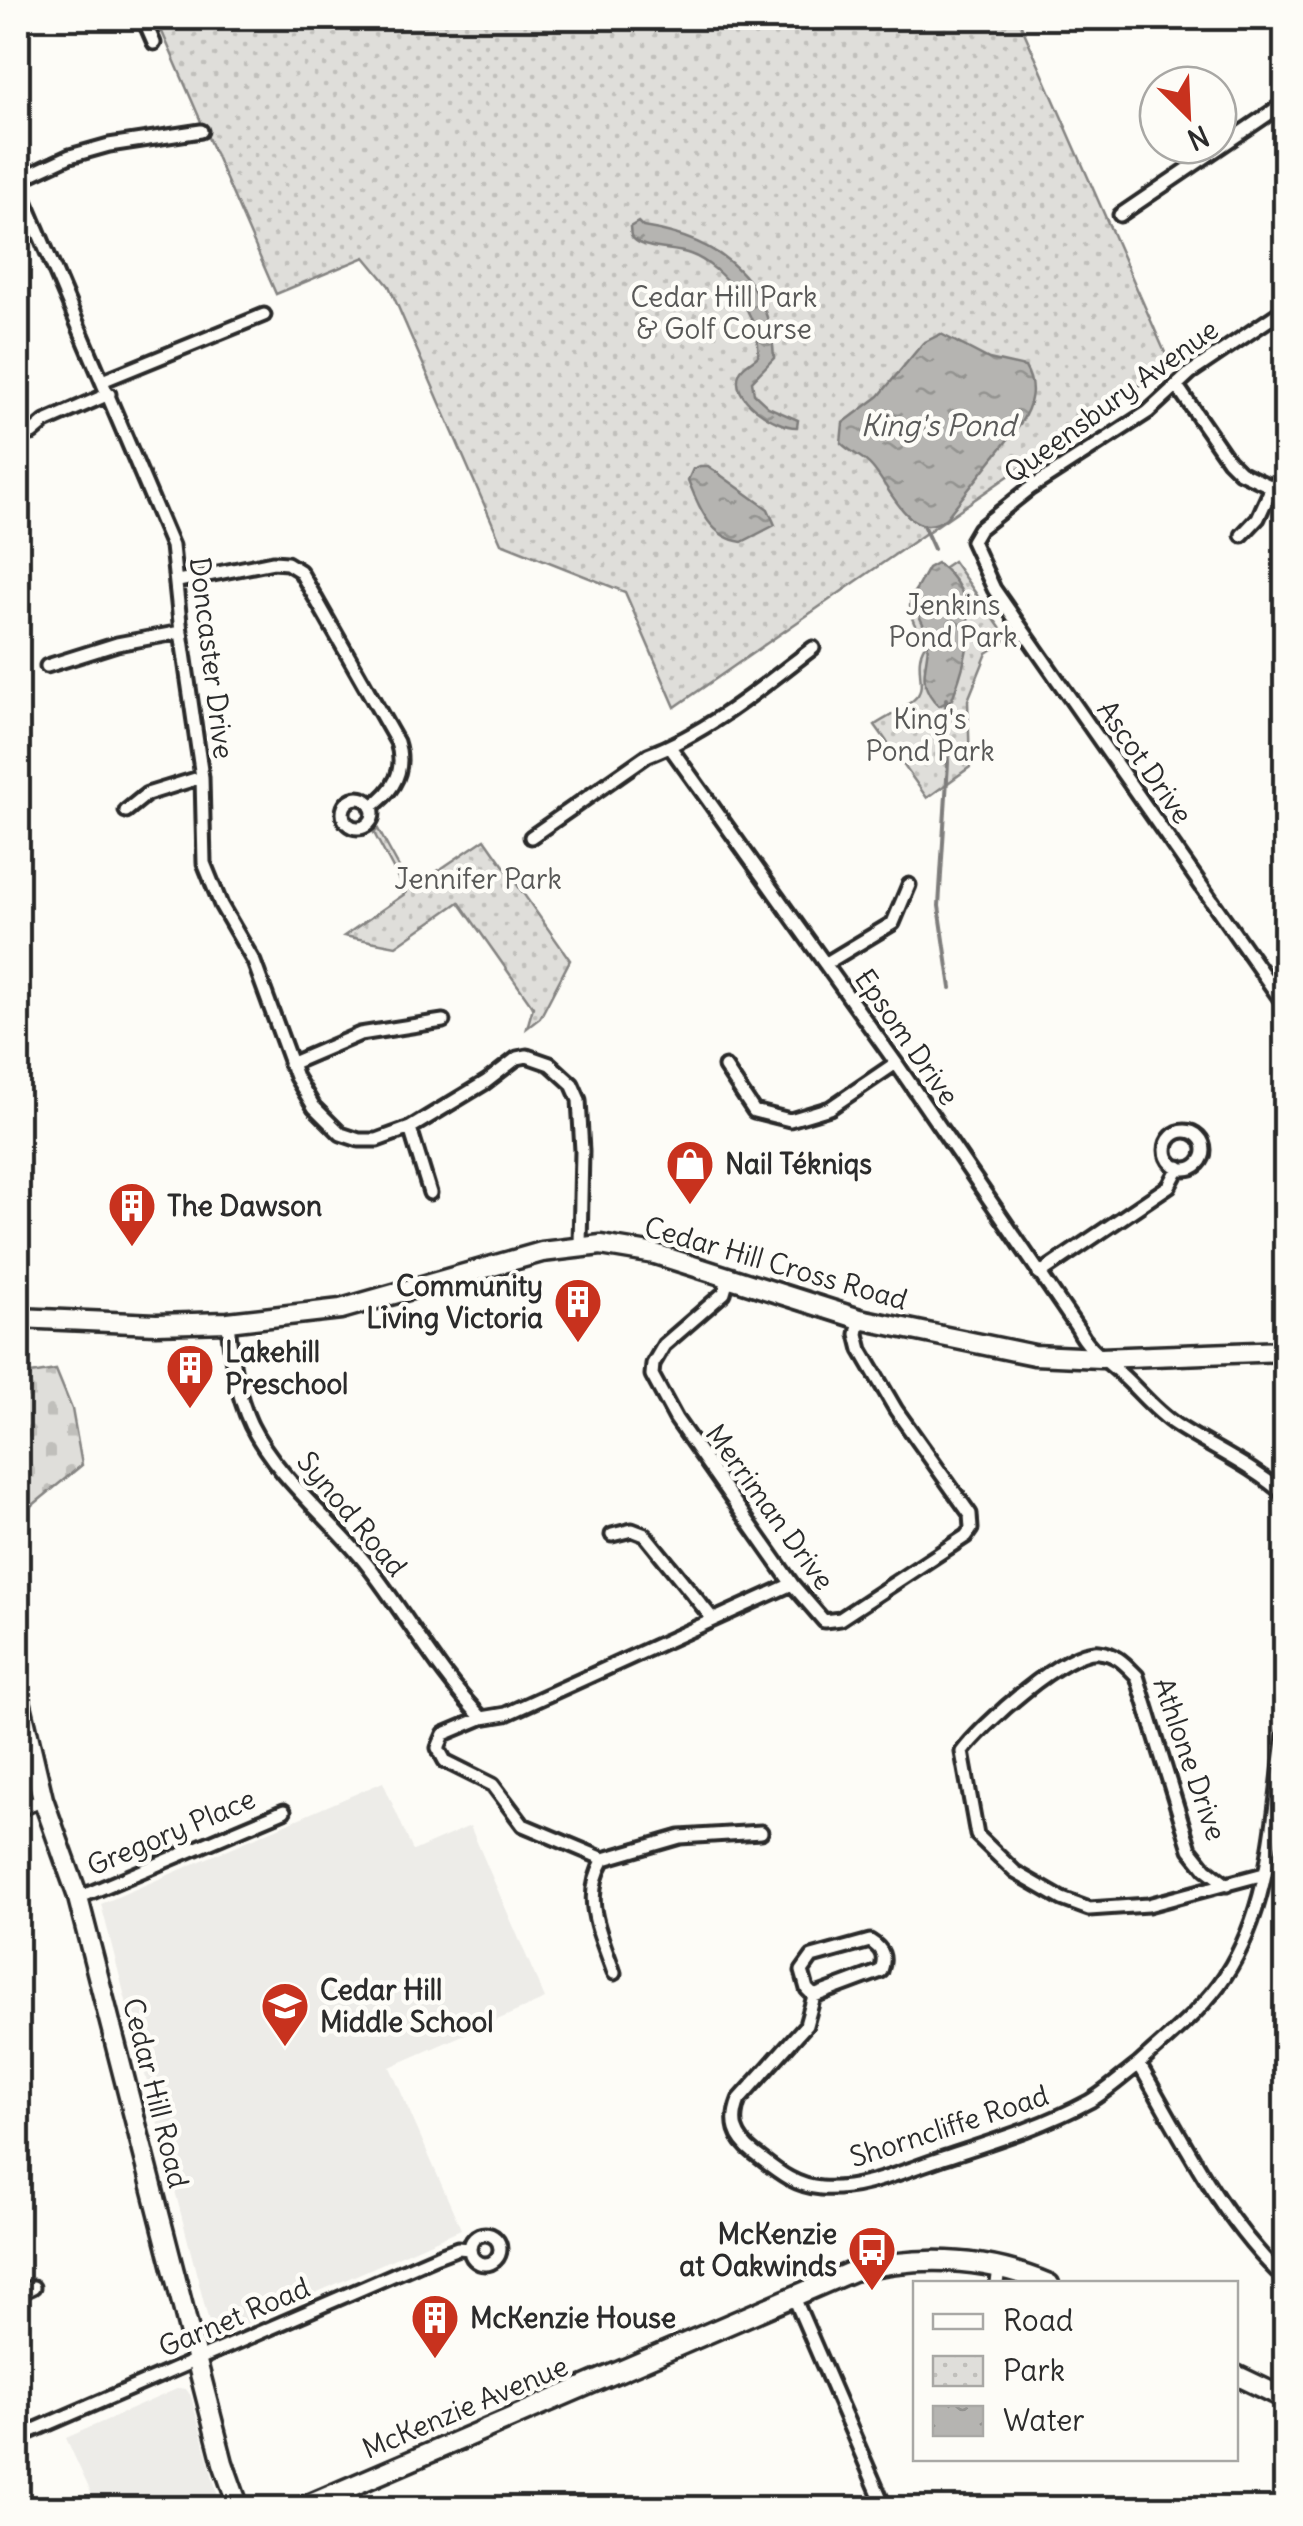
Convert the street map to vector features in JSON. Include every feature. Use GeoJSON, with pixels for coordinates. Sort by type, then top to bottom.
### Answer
{"type":"FeatureCollection","features":[{"type":"Feature","properties":{"kind":"main road","name":"Cedar Hill Cross Road"},"geometry":{"type":"LineString","coordinates":[[18,1318],[156,1324],[228,1322],[341,1309],[542,1252],[580,1245],[639,1250],[860,1319],[999,1350],[1100,1358],[1286,1350]]}},
{"type":"Feature","properties":{"kind":"main road","name":"Cedar Hill Road"},"geometry":{"type":"LineString","coordinates":[[18,1692],[42,1799],[78,1898],[223,2463],[239,2508]]}},
{"type":"Feature","properties":{"kind":"main road","name":"McKenzie Avenue"},"geometry":{"type":"LineString","coordinates":[[301,2508],[836,2276],[892,2263],[936,2260],[1032,2281]]}},
{"type":"Feature","properties":{"kind":"main road"},"geometry":{"type":"LineString","coordinates":[[1238,2376],[1286,2399]]}},
{"type":"Feature","properties":{"kind":"street"},"geometry":{"type":"LineString","coordinates":[[144,18],[154,42]]}},
{"type":"Feature","properties":{"kind":"street"},"geometry":{"type":"LineString","coordinates":[[1120,215],[1286,102]]}},
{"type":"Feature","properties":{"kind":"street"},"geometry":{"type":"LineString","coordinates":[[18,182],[70,156],[109,145],[201,131]]}},
{"type":"Feature","properties":{"kind":"street","name":"Doncaster Drive"},"geometry":{"type":"LineString","coordinates":[[18,182],[168,531],[202,777],[204,863],[221,905],[254,962],[290,1064],[314,1107],[342,1134],[359,1140],[378,1140],[410,1128]]}},
{"type":"Feature","properties":{"kind":"street","name":"Queensbury Avenue"},"geometry":{"type":"LineString","coordinates":[[972,541],[979,530],[1030,489],[1126,428],[1190,373],[1286,308]]}},
{"type":"Feature","properties":{"kind":"street"},"geometry":{"type":"LineString","coordinates":[[102,381],[264,315]]}},
{"type":"Feature","properties":{"kind":"street"},"geometry":{"type":"LineString","coordinates":[[1178,386],[1228,460],[1240,472],[1272,487]]}},
{"type":"Feature","properties":{"kind":"street"},"geometry":{"type":"LineString","coordinates":[[32,433],[45,422],[109,394]]}},
{"type":"Feature","properties":{"kind":"street"},"geometry":{"type":"LineString","coordinates":[[1242,535],[1258,518],[1272,487],[1286,473]]}},
{"type":"Feature","properties":{"kind":"street","name":"Ascot Drive"},"geometry":{"type":"LineString","coordinates":[[972,541],[994,590],[1286,1007]]}},
{"type":"Feature","properties":{"kind":"street"},"geometry":{"type":"LineString","coordinates":[[178,582],[273,562],[287,563],[300,571],[398,742],[402,756],[396,783],[372,807]]}},
{"type":"Feature","properties":{"kind":"street"},"geometry":{"type":"LineString","coordinates":[[47,666],[117,644],[181,632]]}},
{"type":"Feature","properties":{"kind":"street"},"geometry":{"type":"LineString","coordinates":[[531,836],[648,755],[670,747],[765,686],[813,648]]}},
{"type":"Feature","properties":{"kind":"street","name":"Epsom Drive"},"geometry":{"type":"LineString","coordinates":[[670,747],[896,1063],[1083,1341],[1176,1425],[1265,1477],[1286,1496]]}},
{"type":"Feature","properties":{"kind":"street"},"geometry":{"type":"LineString","coordinates":[[126,811],[147,794],[202,777]]}},
{"type":"Feature","properties":{"kind":"street"},"geometry":{"type":"LineString","coordinates":[[825,964],[893,923],[909,886]]}},
{"type":"Feature","properties":{"kind":"street"},"geometry":{"type":"LineString","coordinates":[[290,1064],[360,1034],[443,1021]]}},
{"type":"Feature","properties":{"kind":"street"},"geometry":{"type":"LineString","coordinates":[[430,1193],[410,1128],[486,1082],[517,1058],[527,1056],[550,1064],[572,1084],[579,1100],[580,1245]]}},
{"type":"Feature","properties":{"kind":"street"},"geometry":{"type":"LineString","coordinates":[[725,1067],[754,1111],[790,1120],[830,1108],[896,1063]]}},
{"type":"Feature","properties":{"kind":"street"},"geometry":{"type":"LineString","coordinates":[[1040,1274],[1169,1186],[1178,1168]]}},
{"type":"Feature","properties":{"kind":"street","name":"Merriman Drive"},"geometry":{"type":"LineString","coordinates":[[728,1278],[724,1293],[664,1344],[653,1364],[652,1375],[676,1418],[792,1584],[824,1621],[840,1619],[966,1536],[970,1529],[970,1514],[896,1410],[861,1350],[857,1334],[860,1319]]}},
{"type":"Feature","properties":{"kind":"street","name":"Synod Road"},"geometry":{"type":"LineString","coordinates":[[228,1322],[231,1356],[243,1406],[265,1450],[370,1569],[458,1694],[482,1718]]}},
{"type":"Feature","properties":{"kind":"street"},"geometry":{"type":"LineString","coordinates":[[612,1534],[632,1530],[645,1536],[712,1618]]}},
{"type":"Feature","properties":{"kind":"street"},"geometry":{"type":"LineString","coordinates":[[762,1832],[680,1837],[604,1859],[524,1825],[493,1786],[445,1761],[438,1748],[444,1734],[482,1718],[506,1714],[792,1584]]}},
{"type":"Feature","properties":{"kind":"street","name":"Athlone Drive"},"geometry":{"type":"LineString","coordinates":[[1226,1886],[1190,1849],[1137,1676],[1119,1657],[1095,1651],[1074,1657],[1021,1694],[962,1752],[977,1835],[1015,1872],[1062,1899],[1089,1909],[1112,1910],[1148,1905],[1226,1886],[1264,1874]]}},
{"type":"Feature","properties":{"kind":"street","name":"Shorncliffe Road"},"geometry":{"type":"LineString","coordinates":[[814,1996],[806,2024],[739,2100],[733,2116],[734,2130],[747,2147],[789,2180],[822,2188],[848,2186],[980,2147],[1095,2098],[1139,2064],[1198,2008],[1224,1978],[1252,1926],[1274,1835],[1286,1726]]}},
{"type":"Feature","properties":{"kind":"street"},"geometry":{"type":"LineString","coordinates":[[18,1810],[42,1799]]}},
{"type":"Feature","properties":{"kind":"street","name":"Gregory Place"},"geometry":{"type":"LineString","coordinates":[[78,1898],[284,1812]]}},
{"type":"Feature","properties":{"kind":"street"},"geometry":{"type":"LineString","coordinates":[[604,1859],[591,1894],[614,1972]]}},
{"type":"Feature","properties":{"kind":"street"},"geometry":{"type":"LineString","coordinates":[[862,1942],[879,1946],[885,1960],[881,1971],[814,1996],[807,1989],[802,1971],[812,1957],[862,1942]]}},
{"type":"Feature","properties":{"kind":"street"},"geometry":{"type":"LineString","coordinates":[[1139,2064],[1208,2184],[1264,2260],[1286,2280]]}},
{"type":"Feature","properties":{"kind":"street","name":"Garnet Road"},"geometry":{"type":"LineString","coordinates":[[18,2437],[437,2256],[458,2248],[470,2249]]}},
{"type":"Feature","properties":{"kind":"street"},"geometry":{"type":"LineString","coordinates":[[18,2294],[33,2288]]}},
{"type":"Feature","properties":{"kind":"street"},"geometry":{"type":"LineString","coordinates":[[793,2294],[884,2508]]}},
{"type":"Feature","properties":{"kind":"shaded area","name":"Cedar Hill Middle School"},"geometry":{"type":"Polygon","coordinates":[[[383,1782],[413,1851],[470,1826],[545,1999],[390,2067],[461,2229],[213,2338],[101,1904],[383,1782]]]}},
{"type":"Feature","properties":{"kind":"shaded area"},"geometry":{"type":"Polygon","coordinates":[[[179,2388],[186,2389],[191,2396],[221,2508],[98,2508],[66,2438],[179,2388]]]}},
{"type":"Feature","properties":{"kind":"green space","name":"Cedar Hill Park & Golf Course"},"geometry":{"type":"Polygon","coordinates":[[[156,18],[1018,18],[1170,364],[675,707],[625,592],[501,543],[389,286],[365,257],[276,294],[156,18]]]}},
{"type":"Feature","properties":{"kind":"green space","name":"King's Pond Park"},"geometry":{"type":"Polygon","coordinates":[[[953,561],[1008,639],[987,653],[968,700],[970,767],[927,798],[875,725],[918,695],[920,659],[925,645],[914,623],[910,601],[926,579],[953,561]]]}},
{"type":"Feature","properties":{"kind":"green space","name":"Jennifer Park"},"geometry":{"type":"Polygon","coordinates":[[[378,829],[411,889],[485,839],[570,960],[540,1018],[527,1028],[533,1007],[459,902],[396,946],[344,936],[406,893],[374,833],[378,829]]]}},
{"type":"Feature","properties":{"kind":"green space"},"geometry":{"type":"Polygon","coordinates":[[[56,1370],[72,1409],[82,1465],[28,1509],[18,1512],[18,1379],[56,1370]]]}},
{"type":"Feature","properties":{"kind":"water"},"geometry":{"type":"Polygon","coordinates":[[[638,222],[643,227],[695,241],[717,253],[751,285],[763,305],[774,358],[752,381],[754,394],[768,407],[798,420],[797,427],[767,417],[741,392],[740,372],[758,356],[758,341],[747,310],[728,282],[703,260],[636,241],[630,227],[638,222]]]}},
{"type":"Feature","properties":{"kind":"water","name":"King's Pond"},"geometry":{"type":"Polygon","coordinates":[[[941,334],[989,359],[1025,367],[1032,396],[1020,424],[946,518],[922,524],[903,510],[869,464],[841,443],[843,423],[879,396],[923,343],[941,334]]]}},
{"type":"Feature","properties":{"kind":"water"},"geometry":{"type":"Polygon","coordinates":[[[708,466],[768,509],[775,525],[742,542],[714,528],[688,480],[693,469],[708,466]]]}},
{"type":"Feature","properties":{"kind":"water","name":"Jenkins Pond Park"},"geometry":{"type":"Polygon","coordinates":[[[937,563],[962,592],[969,626],[964,663],[952,699],[939,706],[926,687],[927,634],[913,595],[928,568],[937,563]]]}},
{"type":"Feature","properties":{"kind":"waterway"},"geometry":{"type":"LineString","coordinates":[[923,525],[934,549]]}},
{"type":"Feature","properties":{"kind":"waterway"},"geometry":{"type":"LineString","coordinates":[[946,699],[948,763],[939,906],[951,988]]}},
{"type":"Feature","properties":{"kind":"place","name":"Nail Tékniqs"},"geometry":{"type":"Point","coordinates":[690,1206]}},
{"type":"Feature","properties":{"kind":"place","name":"The Dawson"},"geometry":{"type":"Point","coordinates":[132,1248]}},
{"type":"Feature","properties":{"kind":"place","name":"Community Living Victoria"},"geometry":{"type":"Point","coordinates":[578,1344]}},
{"type":"Feature","properties":{"kind":"place","name":"Lakehill Preschool"},"geometry":{"type":"Point","coordinates":[190,1410]}},
{"type":"Feature","properties":{"kind":"place","name":"Cedar Hill Middle School"},"geometry":{"type":"Point","coordinates":[285,2048]}},
{"type":"Feature","properties":{"kind":"place","name":"McKenzie at Oakwinds"},"geometry":{"type":"Point","coordinates":[872,2292]}},
{"type":"Feature","properties":{"kind":"place","name":"McKenzie House"},"geometry":{"type":"Point","coordinates":[435,2360]}}]}
